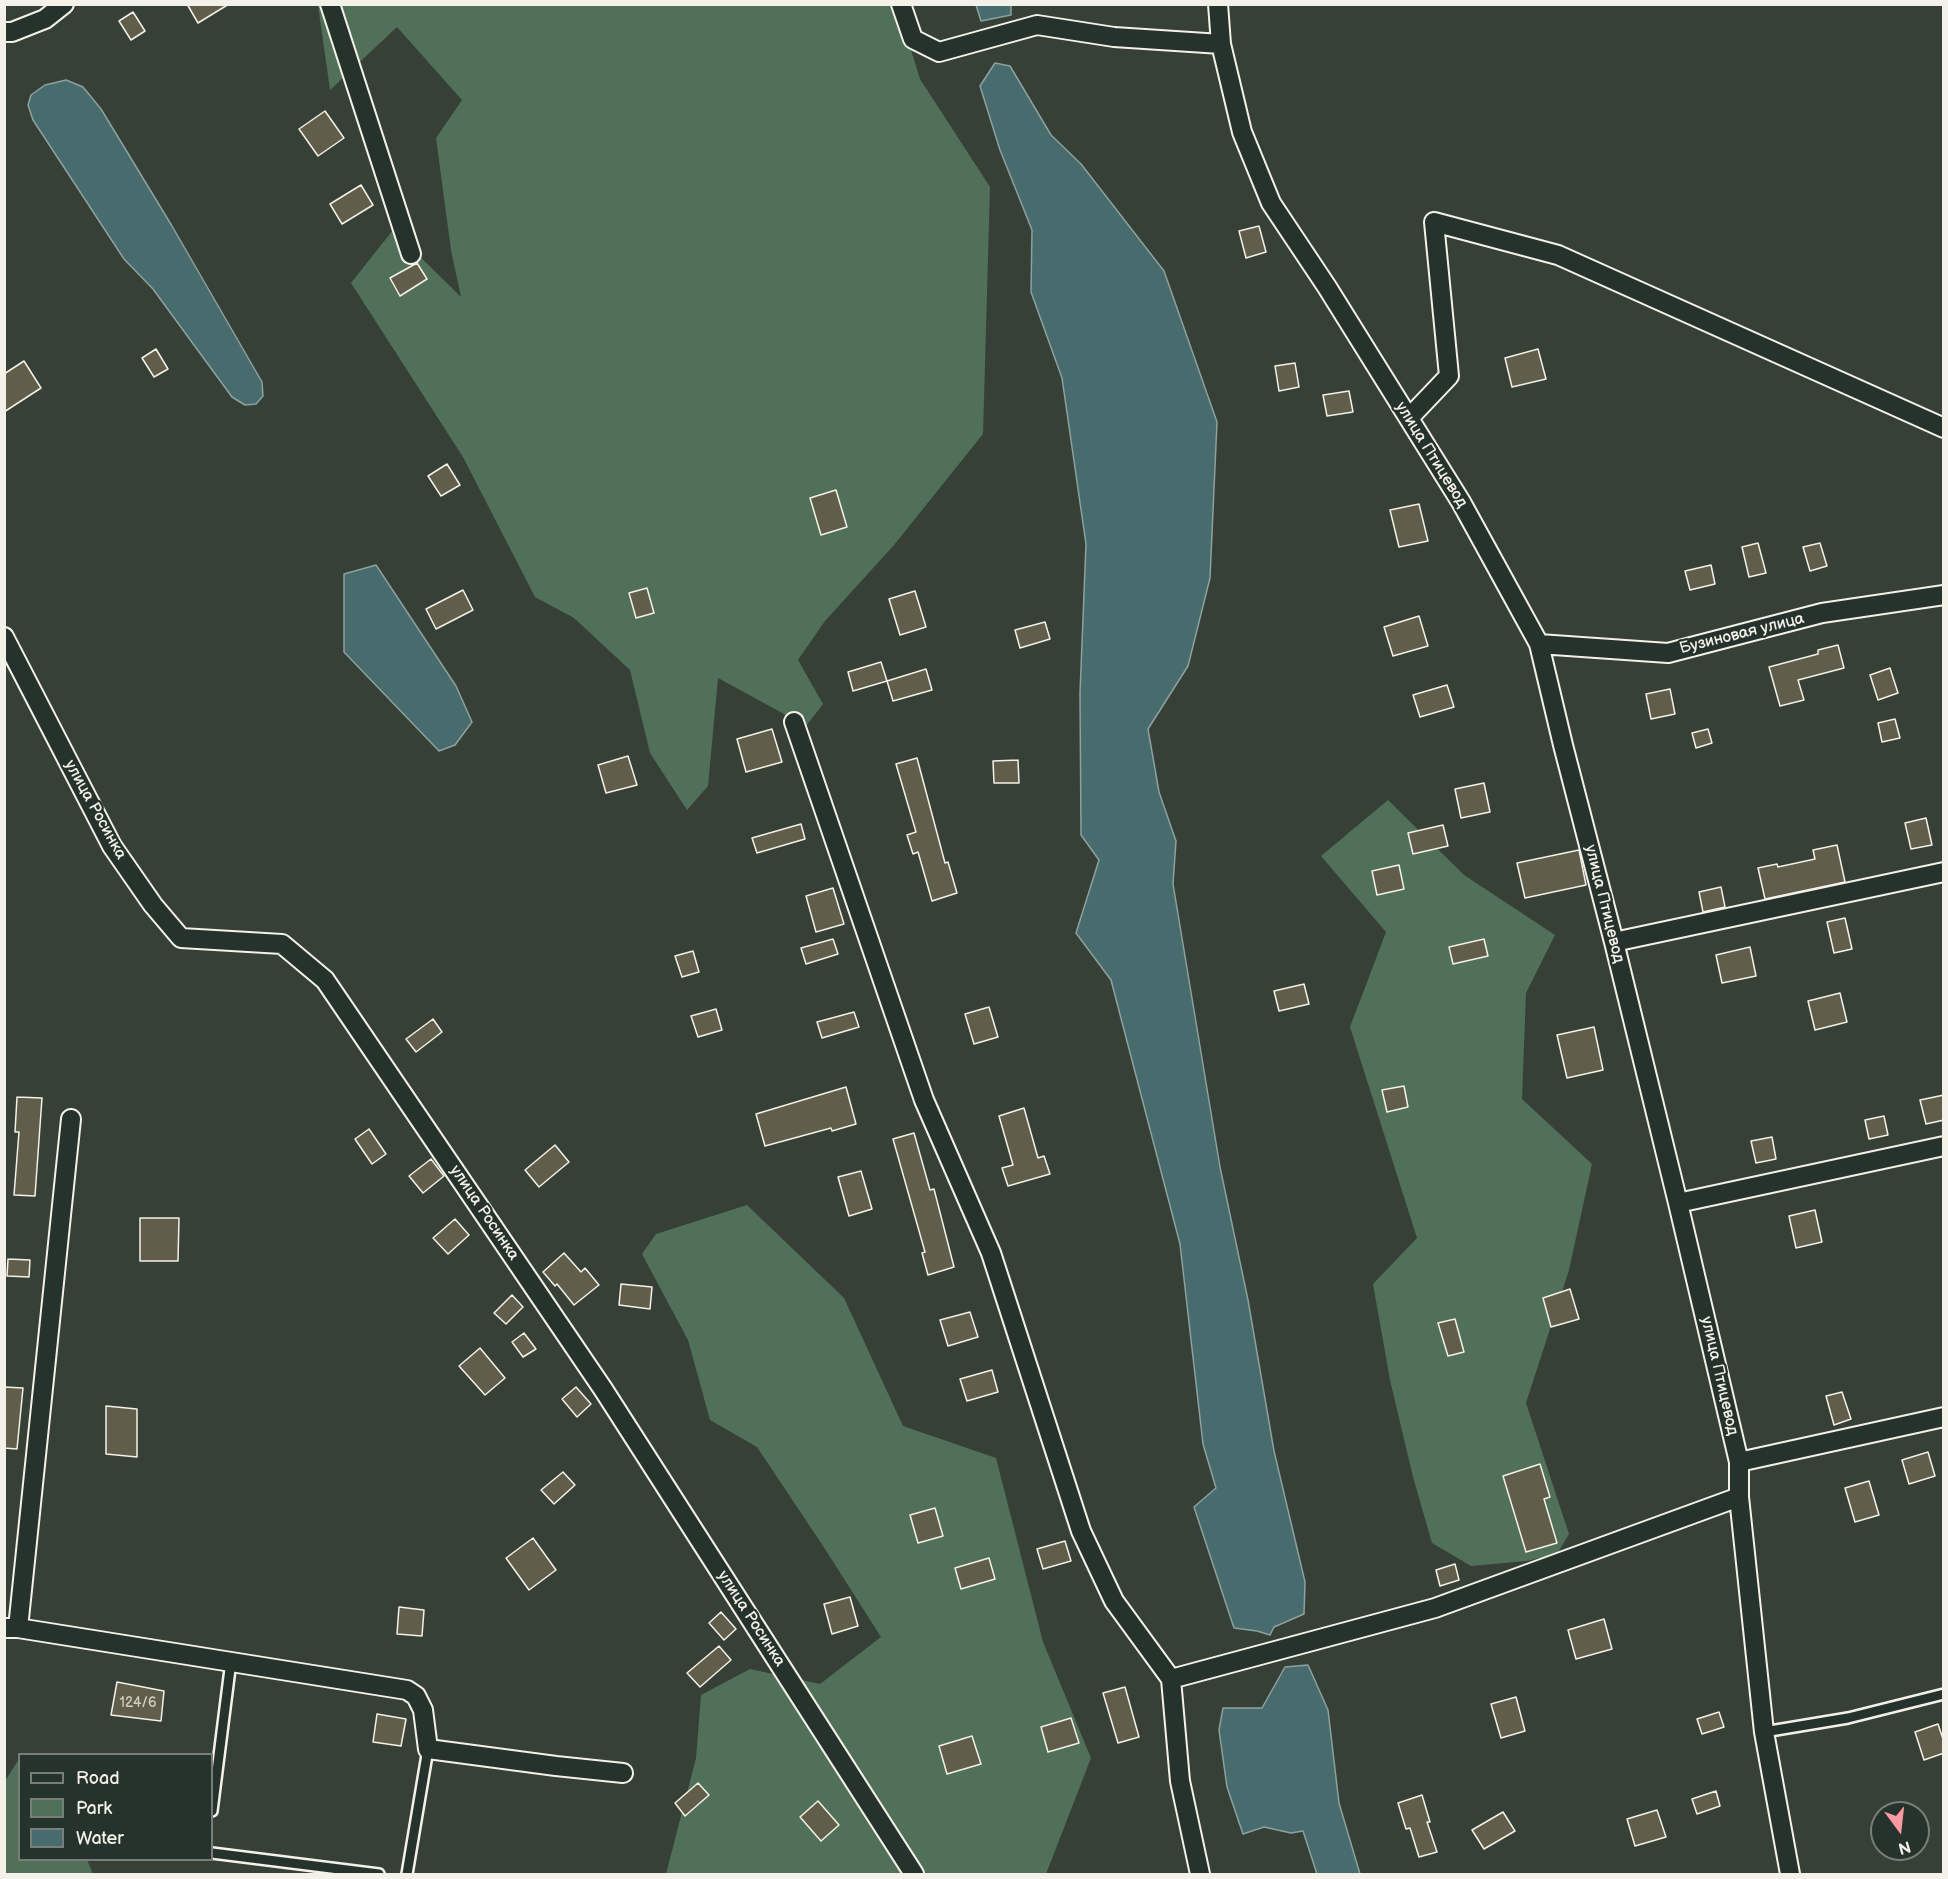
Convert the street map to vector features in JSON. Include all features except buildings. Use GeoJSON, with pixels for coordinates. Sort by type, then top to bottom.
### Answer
{"type":"FeatureCollection","features":[{"type":"Feature","properties":{"kind":"street"},"geometry":{"type":"LineString","coordinates":[[4,32],[12,32],[45,19],[64,4]]}},
{"type":"Feature","properties":{"kind":"street"},"geometry":{"type":"LineString","coordinates":[[330,4],[411,254]]}},
{"type":"Feature","properties":{"kind":"street"},"geometry":{"type":"LineString","coordinates":[[902,4],[914,39],[939,52],[1038,25],[1114,37],[1221,44]]}},
{"type":"Feature","properties":{"kind":"street","name":"улица Птицевод"},"geometry":{"type":"LineString","coordinates":[[1218,4],[1221,44],[1242,132],[1271,203],[1327,287],[1461,502],[1539,644],[1678,1203],[1739,1462],[1739,1497],[1764,1732],[1790,1875]]}},
{"type":"Feature","properties":{"kind":"street"},"geometry":{"type":"LineString","coordinates":[[1408,418],[1449,376],[1434,222],[1558,255],[1944,428]]}},
{"type":"Feature","properties":{"kind":"street","name":"Бузиновая улица"},"geometry":{"type":"LineString","coordinates":[[1539,644],[1668,653],[1822,613],[1944,595]]}},
{"type":"Feature","properties":{"kind":"street","name":"улица Росинка"},"geometry":{"type":"LineString","coordinates":[[4,637],[112,846],[153,905],[181,938],[282,944],[325,980],[603,1389],[914,1875]]}},
{"type":"Feature","properties":{"kind":"street"},"geometry":{"type":"LineString","coordinates":[[794,722],[924,1100],[991,1253],[1081,1531],[1114,1601],[1171,1679],[1180,1782],[1200,1875]]}},
{"type":"Feature","properties":{"kind":"street"},"geometry":{"type":"LineString","coordinates":[[1614,942],[1944,872]]}},
{"type":"Feature","properties":{"kind":"street"},"geometry":{"type":"LineString","coordinates":[[71,1119],[11,1628],[407,1690],[417,1696],[423,1710],[428,1749],[623,1773]]}},
{"type":"Feature","properties":{"kind":"street"},"geometry":{"type":"LineString","coordinates":[[1678,1203],[1944,1146]]}},
{"type":"Feature","properties":{"kind":"street"},"geometry":{"type":"LineString","coordinates":[[1739,1462],[1944,1418]]}},
{"type":"Feature","properties":{"kind":"street"},"geometry":{"type":"LineString","coordinates":[[1171,1679],[1435,1608],[1739,1497]]}},
{"type":"Feature","properties":{"kind":"lane"},"geometry":{"type":"LineString","coordinates":[[213,1803],[231,1661]]}},
{"type":"Feature","properties":{"kind":"lane"},"geometry":{"type":"LineString","coordinates":[[1764,1732],[1848,1718],[1944,1694]]}},
{"type":"Feature","properties":{"kind":"lane"},"geometry":{"type":"LineString","coordinates":[[407,1875],[428,1749]]}},
{"type":"Feature","properties":{"kind":"lane"},"geometry":{"type":"LineString","coordinates":[[213,1853],[379,1875]]}},
{"type":"Feature","properties":{"kind":"green space"},"geometry":{"type":"Polygon","coordinates":[[[318,5],[897,5],[920,79],[990,187],[983,434],[894,545],[825,621],[798,660],[823,704],[806,726],[718,678],[708,786],[687,810],[650,753],[630,670],[574,618],[535,597],[463,457],[351,283],[393,230],[461,297],[451,250],[436,138],[462,100],[397,27],[330,90],[318,5]]]}},
{"type":"Feature","properties":{"kind":"green space"},"geometry":{"type":"Polygon","coordinates":[[[1388,800],[1464,875],[1555,935],[1526,993],[1522,1099],[1592,1164],[1569,1270],[1526,1403],[1569,1534],[1557,1554],[1527,1561],[1471,1566],[1432,1543],[1413,1477],[1390,1380],[1373,1284],[1417,1238],[1350,1027],[1386,932],[1321,856],[1388,800]]]}},
{"type":"Feature","properties":{"kind":"green space"},"geometry":{"type":"Polygon","coordinates":[[[747,1205],[844,1298],[903,1426],[996,1458],[1043,1642],[1091,1758],[1046,1874],[666,1874],[696,1758],[701,1695],[750,1669],[820,1684],[881,1637],[757,1447],[710,1420],[688,1340],[642,1254],[656,1234],[747,1205]]]}},
{"type":"Feature","properties":{"kind":"green space"},"geometry":{"type":"Polygon","coordinates":[[[18,1761],[18,1861],[87,1861],[93,1874],[5,1874],[5,1781],[18,1761]]]}},
{"type":"Feature","properties":{"kind":"water"},"geometry":{"type":"Polygon","coordinates":[[[976,5],[1011,5],[1011,15],[981,21],[976,5]]]}},
{"type":"Feature","properties":{"kind":"water"},"geometry":{"type":"Polygon","coordinates":[[[995,63],[1010,66],[1051,135],[1081,164],[1164,271],[1217,422],[1210,578],[1188,666],[1148,729],[1159,792],[1176,841],[1173,884],[1220,1167],[1248,1300],[1274,1451],[1305,1582],[1304,1614],[1274,1627],[1270,1635],[1234,1628],[1194,1507],[1216,1488],[1203,1444],[1180,1244],[1111,980],[1076,933],[1099,860],[1081,835],[1080,693],[1086,544],[1062,378],[1031,292],[1032,230],[1000,150],[980,86],[995,63]]]}},
{"type":"Feature","properties":{"kind":"water"},"geometry":{"type":"Polygon","coordinates":[[[66,80],[83,87],[101,109],[172,226],[262,382],[263,396],[256,404],[245,405],[232,397],[153,289],[124,259],[33,120],[28,105],[31,95],[45,85],[66,80]]]}},
{"type":"Feature","properties":{"kind":"water"},"geometry":{"type":"Polygon","coordinates":[[[376,565],[456,686],[472,722],[455,745],[439,751],[344,652],[344,574],[376,565]]]}},
{"type":"Feature","properties":{"kind":"water"},"geometry":{"type":"Polygon","coordinates":[[[1308,1665],[1328,1710],[1339,1803],[1360,1874],[1317,1874],[1303,1831],[1291,1833],[1264,1827],[1243,1834],[1227,1787],[1219,1730],[1223,1708],[1262,1708],[1285,1667],[1308,1665]]]}}]}
